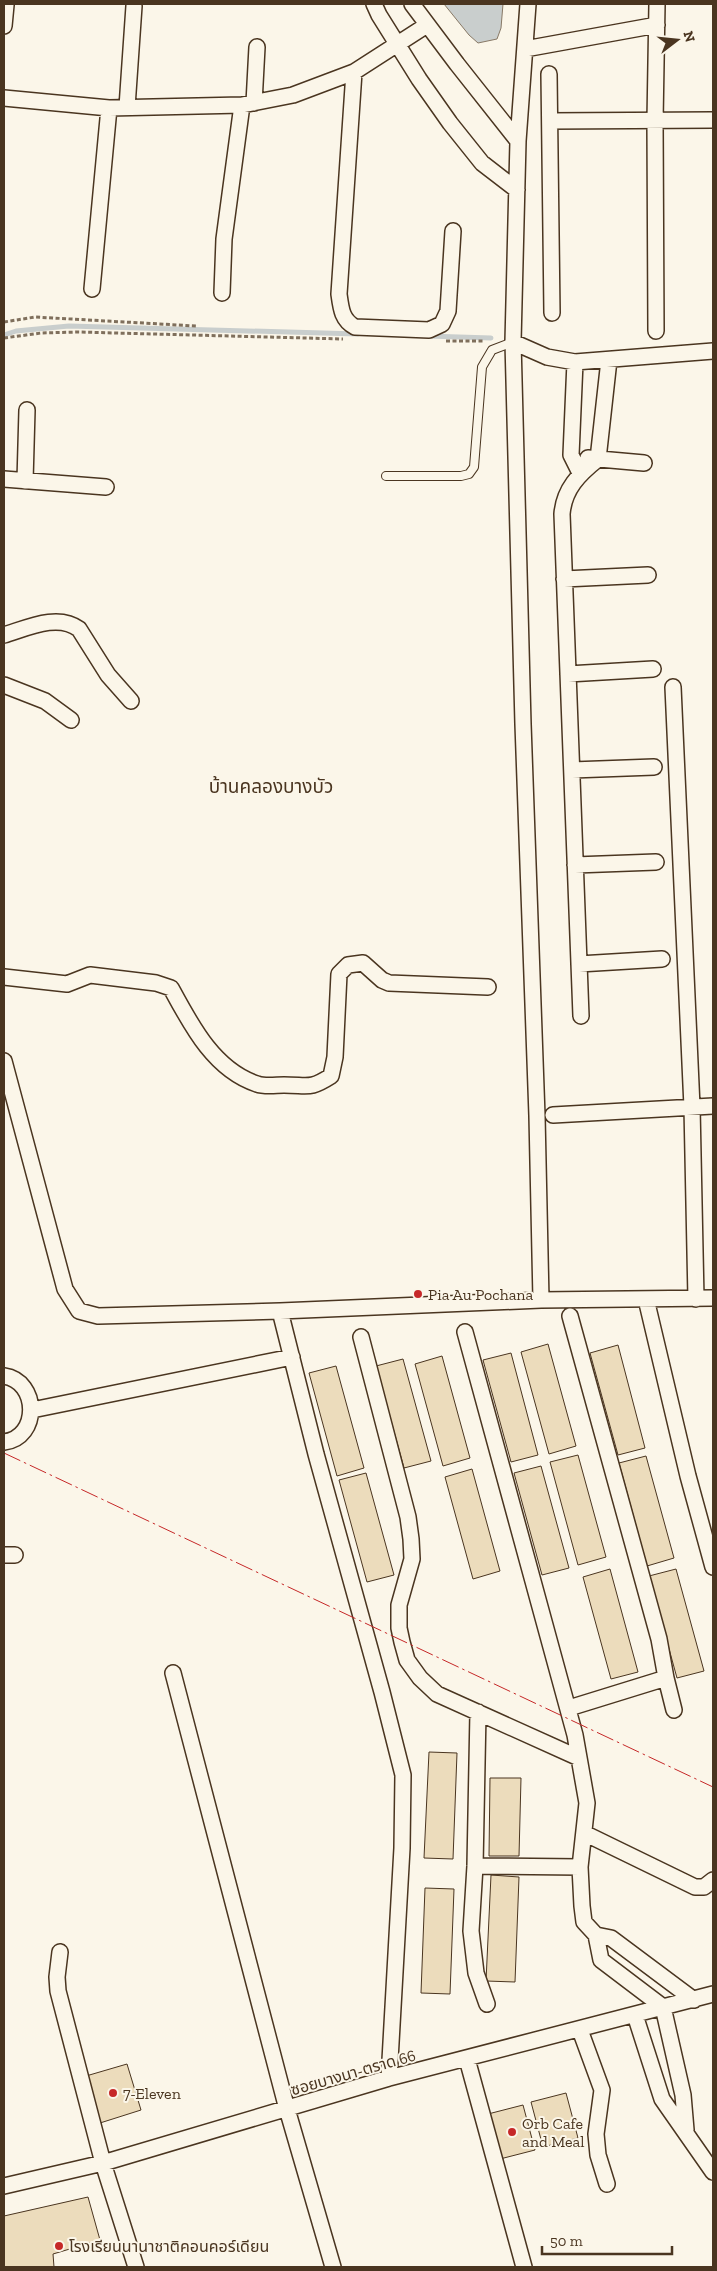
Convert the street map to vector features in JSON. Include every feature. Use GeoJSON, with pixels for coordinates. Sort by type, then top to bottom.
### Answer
{"type":"FeatureCollection","features":[{"type":"Feature","properties":{"kind":"street"},"geometry":{"type":"LineString","coordinates":[[374,4],[418,79],[450,123],[482,163],[517,190]]}},
{"type":"Feature","properties":{"kind":"street"},"geometry":{"type":"LineString","coordinates":[[412,4],[518,140]]}},
{"type":"Feature","properties":{"kind":"street"},"geometry":{"type":"LineString","coordinates":[[528,4],[518,140],[513,342],[523,724],[537,1107],[541,1300]]}},
{"type":"Feature","properties":{"kind":"street"},"geometry":{"type":"LineString","coordinates":[[656,331],[655,120],[657,4]]}},
{"type":"Feature","properties":{"kind":"street"},"geometry":{"type":"LineString","coordinates":[[4,26],[6,6]]}},
{"type":"Feature","properties":{"kind":"street"},"geometry":{"type":"LineString","coordinates":[[127,107],[134,6]]}},
{"type":"Feature","properties":{"kind":"street"},"geometry":{"type":"LineString","coordinates":[[4,98],[109,108],[248,104],[292,95],[354,72],[427,25]]}},
{"type":"Feature","properties":{"kind":"street"},"geometry":{"type":"LineString","coordinates":[[524,49],[657,26]]}},
{"type":"Feature","properties":{"kind":"street"},"geometry":{"type":"LineString","coordinates":[[222,294],[224,239],[257,47]]}},
{"type":"Feature","properties":{"kind":"street"},"geometry":{"type":"LineString","coordinates":[[354,72],[339,294],[341,311],[347,323],[355,327],[430,330],[442,324],[448,312],[453,231]]}},
{"type":"Feature","properties":{"kind":"street"},"geometry":{"type":"LineString","coordinates":[[549,74],[552,313]]}},
{"type":"Feature","properties":{"kind":"street"},"geometry":{"type":"LineString","coordinates":[[92,288],[109,108]]}},
{"type":"Feature","properties":{"kind":"street"},"geometry":{"type":"LineString","coordinates":[[550,121],[713,120]]}},
{"type":"Feature","properties":{"kind":"street"},"geometry":{"type":"LineString","coordinates":[[513,342],[547,357],[575,362],[713,351]]}},
{"type":"Feature","properties":{"kind":"street"},"geometry":{"type":"LineString","coordinates":[[581,1016],[564,579],[563,504],[580,473],[598,459],[609,360]]}},
{"type":"Feature","properties":{"kind":"street"},"geometry":{"type":"LineString","coordinates":[[575,362],[572,455],[580,473]]}},
{"type":"Feature","properties":{"kind":"street"},"geometry":{"type":"LineString","coordinates":[[25,481],[27,410]]}},
{"type":"Feature","properties":{"kind":"street"},"geometry":{"type":"LineString","coordinates":[[572,455],[644,463]]}},
{"type":"Feature","properties":{"kind":"street"},"geometry":{"type":"LineString","coordinates":[[4,479],[106,487]]}},
{"type":"Feature","properties":{"kind":"street"},"geometry":{"type":"LineString","coordinates":[[564,579],[648,575]]}},
{"type":"Feature","properties":{"kind":"street"},"geometry":{"type":"LineString","coordinates":[[4,635],[50,622],[63,621],[73,624],[79,629],[108,675],[130,700]]}},
{"type":"Feature","properties":{"kind":"street"},"geometry":{"type":"LineString","coordinates":[[568,674],[653,670]]}},
{"type":"Feature","properties":{"kind":"street"},"geometry":{"type":"LineString","coordinates":[[4,685],[39,698],[71,720]]}},
{"type":"Feature","properties":{"kind":"street"},"geometry":{"type":"LineString","coordinates":[[673,687],[692,1107],[696,1299]]}},
{"type":"Feature","properties":{"kind":"street"},"geometry":{"type":"LineString","coordinates":[[572,770],[654,768]]}},
{"type":"Feature","properties":{"kind":"street"},"geometry":{"type":"LineString","coordinates":[[575,865],[656,862]]}},
{"type":"Feature","properties":{"kind":"street"},"geometry":{"type":"LineString","coordinates":[[579,964],[662,959]]}},
{"type":"Feature","properties":{"kind":"street"},"geometry":{"type":"LineString","coordinates":[[4,977],[67,984],[90,975],[156,983],[171,988],[188,1021],[209,1050],[232,1071],[258,1084],[313,1087],[331,1076],[335,1058],[338,979],[342,969],[348,965],[363,963],[370,967],[382,980],[389,983],[488,987]]}},
{"type":"Feature","properties":{"kind":"street"},"geometry":{"type":"LineString","coordinates":[[4,1061],[65,1289],[79,1311],[98,1316],[280,1311],[541,1300],[713,1298]]}},
{"type":"Feature","properties":{"kind":"street"},"geometry":{"type":"LineString","coordinates":[[553,1115],[713,1106]]}},
{"type":"Feature","properties":{"kind":"street"},"geometry":{"type":"LineString","coordinates":[[646,1299],[688,1476],[713,1566]]}},
{"type":"Feature","properties":{"kind":"street"},"geometry":{"type":"LineString","coordinates":[[280,1311],[403,1775],[402,1848],[389,2078]]}},
{"type":"Feature","properties":{"kind":"street"},"geometry":{"type":"LineString","coordinates":[[570,1316],[659,1639],[674,1710]]}},
{"type":"Feature","properties":{"kind":"street"},"geometry":{"type":"LineString","coordinates":[[466,1332],[569,1708],[587,1803],[580,1867],[584,1922],[596,1935],[601,1960],[663,2007],[683,2095],[686,2130]]}},
{"type":"Feature","properties":{"kind":"street"},"geometry":{"type":"LineString","coordinates":[[361,1337],[408,1517],[412,1539],[412,1558],[399,1605],[399,1628],[407,1660],[420,1678],[438,1694],[579,1758]]}},
{"type":"Feature","properties":{"kind":"street"},"geometry":{"type":"LineString","coordinates":[[32,1410],[292,1357]]}},
{"type":"Feature","properties":{"kind":"street"},"geometry":{"type":"LineString","coordinates":[[4,1376],[18,1382],[25,1389],[32,1410],[30,1420],[25,1429],[17,1437],[4,1442]]}},
{"type":"Feature","properties":{"kind":"street"},"geometry":{"type":"LineString","coordinates":[[173,1673],[287,2109],[333,2267]]}},
{"type":"Feature","properties":{"kind":"street"},"geometry":{"type":"LineString","coordinates":[[569,1708],[666,1678]]}},
{"type":"Feature","properties":{"kind":"street"},"geometry":{"type":"LineString","coordinates":[[478,1712],[475,1866],[471,1931],[476,1973],[486,2004]]}},
{"type":"Feature","properties":{"kind":"street"},"geometry":{"type":"LineString","coordinates":[[584,1833],[695,1887],[704,1887],[713,1880]]}},
{"type":"Feature","properties":{"kind":"street"},"geometry":{"type":"LineString","coordinates":[[475,1866],[580,1867]]}},
{"type":"Feature","properties":{"kind":"street"},"geometry":{"type":"LineString","coordinates":[[596,1935],[611,1938],[694,2000]]}},
{"type":"Feature","properties":{"kind":"street"},"geometry":{"type":"LineString","coordinates":[[60,1952],[57,1977],[58,1992],[103,2163],[136,2267]]}},
{"type":"Feature","properties":{"kind":"street","name":"ซอยบางนา-ตราด 66"},"geometry":{"type":"LineString","coordinates":[[4,2186],[103,2163],[389,2078],[713,1994]]}},
{"type":"Feature","properties":{"kind":"street"},"geometry":{"type":"LineString","coordinates":[[635,2015],[662,2099],[686,2130],[713,2172]]}},
{"type":"Feature","properties":{"kind":"street"},"geometry":{"type":"LineString","coordinates":[[580,2030],[602,2090],[596,2134],[598,2155],[607,2184]]}},
{"type":"Feature","properties":{"kind":"street"},"geometry":{"type":"LineString","coordinates":[[467,2059],[524,2267]]}},
{"type":"Feature","properties":{"kind":"lane"},"geometry":{"type":"LineString","coordinates":[[386,476],[460,476],[469,474],[474,467],[482,367],[492,350],[513,342]]}},
{"type":"Feature","properties":{"kind":"path"},"geometry":{"type":"LineString","coordinates":[[4,322],[35,317],[196,326]]}},
{"type":"Feature","properties":{"kind":"path"},"geometry":{"type":"LineString","coordinates":[[4,338],[41,333],[78,332],[344,339]]}},
{"type":"Feature","properties":{"kind":"path"},"geometry":{"type":"LineString","coordinates":[[444,340],[513,342]]}},
{"type":"Feature","properties":{"kind":"shaded area"},"geometry":{"type":"Polygon","coordinates":[[[444,4],[503,4],[501,28],[497,39],[478,43],[469,35],[444,4]]]}},
{"type":"Feature","properties":{"kind":"building"},"geometry":{"type":"Polygon","coordinates":[[[548,1344],[576,1446],[549,1454],[521,1352],[548,1344]]]}},
{"type":"Feature","properties":{"kind":"building"},"geometry":{"type":"Polygon","coordinates":[[[618,1345],[645,1448],[618,1455],[590,1353],[618,1345]]]}},
{"type":"Feature","properties":{"kind":"building"},"geometry":{"type":"Polygon","coordinates":[[[511,1353],[538,1455],[511,1462],[483,1360],[511,1353]]]}},
{"type":"Feature","properties":{"kind":"building"},"geometry":{"type":"Polygon","coordinates":[[[442,1356],[470,1458],[443,1466],[415,1364],[442,1356]]]}},
{"type":"Feature","properties":{"kind":"building"},"geometry":{"type":"Polygon","coordinates":[[[403,1359],[431,1461],[404,1468],[376,1366],[403,1359]]]}},
{"type":"Feature","properties":{"kind":"building"},"geometry":{"type":"Polygon","coordinates":[[[336,1366],[364,1468],[337,1476],[309,1373],[336,1366]]]}},
{"type":"Feature","properties":{"kind":"building"},"geometry":{"type":"Polygon","coordinates":[[[578,1455],[606,1557],[578,1565],[550,1462],[578,1455]]]}},
{"type":"Feature","properties":{"kind":"building"},"geometry":{"type":"Polygon","coordinates":[[[646,1456],[674,1558],[647,1566],[619,1463],[646,1456]]]}},
{"type":"Feature","properties":{"kind":"building"},"geometry":{"type":"Polygon","coordinates":[[[541,1466],[569,1568],[542,1575],[514,1473],[541,1466]]]}},
{"type":"Feature","properties":{"kind":"building"},"geometry":{"type":"Polygon","coordinates":[[[472,1469],[500,1571],[473,1579],[445,1477],[472,1469]]]}},
{"type":"Feature","properties":{"kind":"building"},"geometry":{"type":"Polygon","coordinates":[[[366,1473],[394,1575],[367,1582],[339,1480],[366,1473]]]}},
{"type":"Feature","properties":{"kind":"building"},"geometry":{"type":"Polygon","coordinates":[[[610,1569],[638,1672],[611,1679],[583,1577],[610,1569]]]}},
{"type":"Feature","properties":{"kind":"building"},"geometry":{"type":"Polygon","coordinates":[[[676,1569],[704,1671],[677,1678],[649,1576],[676,1569]]]}},
{"type":"Feature","properties":{"kind":"building"},"geometry":{"type":"Polygon","coordinates":[[[429,1752],[457,1753],[453,1859],[424,1858],[429,1752]]]}},
{"type":"Feature","properties":{"kind":"building"},"geometry":{"type":"Polygon","coordinates":[[[490,1778],[521,1778],[519,1856],[489,1856],[490,1778]]]}},
{"type":"Feature","properties":{"kind":"building"},"geometry":{"type":"Polygon","coordinates":[[[491,1875],[519,1877],[515,1982],[486,1981],[491,1875]]]}},
{"type":"Feature","properties":{"kind":"building"},"geometry":{"type":"Polygon","coordinates":[[[425,1888],[454,1889],[450,1994],[421,1993],[425,1888]]]}},
{"type":"Feature","properties":{"kind":"building","name":"7-Eleven"},"geometry":{"type":"Polygon","coordinates":[[[127,2064],[141,2110],[100,2123],[86,2076],[127,2064]]]}},
{"type":"Feature","properties":{"kind":"building"},"geometry":{"type":"Polygon","coordinates":[[[566,2093],[578,2138],[543,2147],[531,2102],[566,2093]]]}},
{"type":"Feature","properties":{"kind":"building","name":"Orb Cafe and Meal"},"geometry":{"type":"Polygon","coordinates":[[[523,2105],[535,2150],[500,2159],[488,2114],[523,2105]]]}},
{"type":"Feature","properties":{"kind":"building","name":"โรงเรียนนานาชาติคอนคอร์เดียน"},"geometry":{"type":"Polygon","coordinates":[[[88,2197],[100,2240],[53,2254],[54,2267],[4,2267],[4,2216],[88,2197]]]}},
{"type":"Feature","properties":{"kind":"waterway"},"geometry":{"type":"LineString","coordinates":[[4,335],[16,331],[69,326],[358,334]]}},
{"type":"Feature","properties":{"kind":"waterway"},"geometry":{"type":"LineString","coordinates":[[427,336],[491,338]]}},
{"type":"Feature","properties":{"kind":"power"},"geometry":{"type":"LineString","coordinates":[[4,1453],[713,1787]]}},
{"type":"Feature","properties":{"kind":"place","name":"Pia Au Pochana"},"geometry":{"type":"Point","coordinates":[418,1294]}},
{"type":"Feature","properties":{"kind":"place","name":"7-Eleven"},"geometry":{"type":"Point","coordinates":[113,2093]}},
{"type":"Feature","properties":{"kind":"place","name":"Orb Cafe and Meal"},"geometry":{"type":"Point","coordinates":[512,2132]}},
{"type":"Feature","properties":{"kind":"place","name":"โรงเรียนนานาชาติคอนคอร์เดียน"},"geometry":{"type":"Point","coordinates":[59,2246]}},
{"type":"Feature","properties":{"kind":"district","name":"บ้านคลองบางบัว"},"geometry":{"type":"Point","coordinates":[271,786]}}]}
